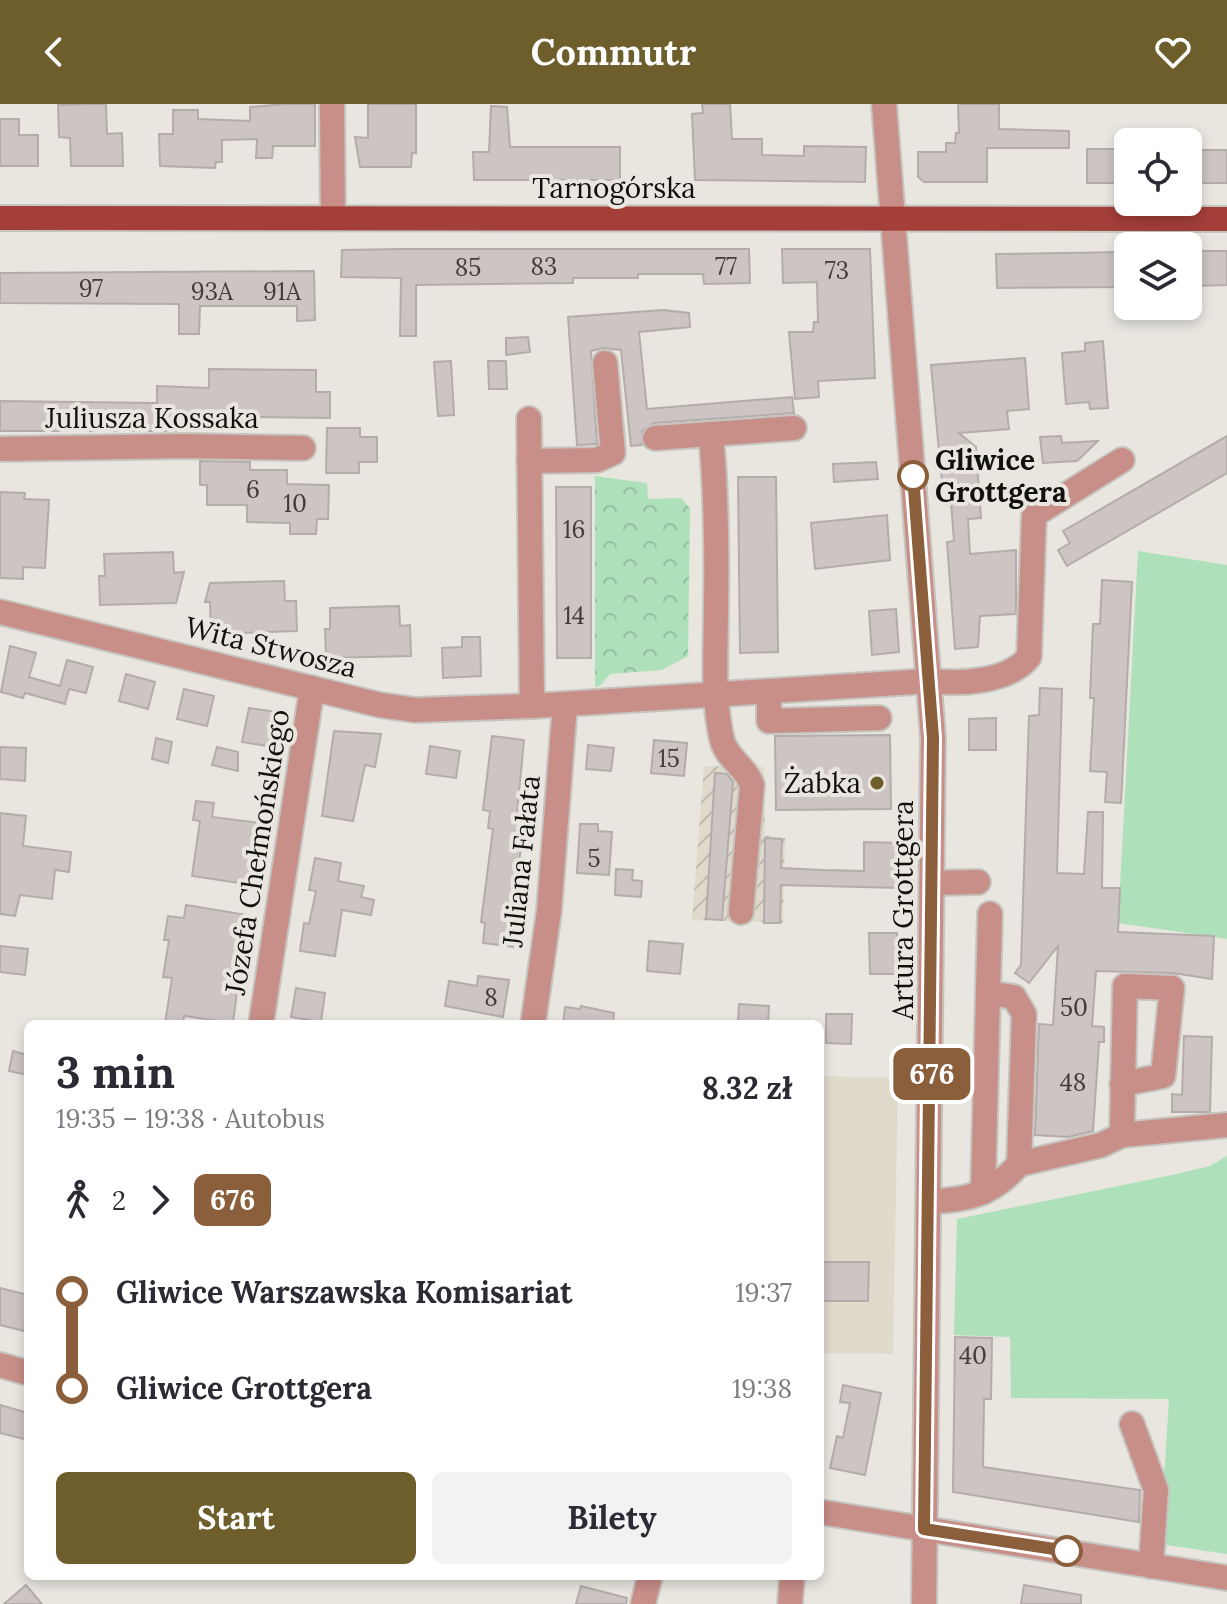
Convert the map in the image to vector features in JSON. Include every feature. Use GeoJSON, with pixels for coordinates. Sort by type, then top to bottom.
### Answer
{"type":"FeatureCollection","features":[{"type":"Feature","properties":{"kind":"main road","name":"Tarnogórska"},"geometry":{"type":"LineString","coordinates":[[0,218],[1227,219]]}},
{"type":"Feature","properties":{"kind":"street"},"geometry":{"type":"LineString","coordinates":[[332,104],[333,216]]}},
{"type":"Feature","properties":{"kind":"street","name":"Artura Grottgera"},"geometry":{"type":"LineString","coordinates":[[884,104],[933,738],[934,883],[924,1604]]}},
{"type":"Feature","properties":{"kind":"street"},"geometry":{"type":"LineString","coordinates":[[529,461],[597,460],[613,453],[605,363]]}},
{"type":"Feature","properties":{"kind":"street"},"geometry":{"type":"LineString","coordinates":[[529,419],[532,706]]}},
{"type":"Feature","properties":{"kind":"street"},"geometry":{"type":"LineString","coordinates":[[655,438],[712,444],[794,428]]}},
{"type":"Feature","properties":{"kind":"street"},"geometry":{"type":"LineString","coordinates":[[712,444],[716,694],[724,747],[748,775],[752,785],[741,912]]}},
{"type":"Feature","properties":{"kind":"street","name":"Juliusza Kossaka"},"geometry":{"type":"LineString","coordinates":[[0,449],[303,448]]}},
{"type":"Feature","properties":{"kind":"street","name":"Wita Stwosza"},"geometry":{"type":"LineString","coordinates":[[0,612],[415,710],[974,681],[1013,670],[1025,662],[1031,650],[1034,515],[1122,460]]}},
{"type":"Feature","properties":{"kind":"street","name":"Józefa Chełmońskiego"},"geometry":{"type":"LineString","coordinates":[[262,1020],[312,688]]}},
{"type":"Feature","properties":{"kind":"street"},"geometry":{"type":"LineString","coordinates":[[769,691],[769,721],[879,718]]}},
{"type":"Feature","properties":{"kind":"street","name":"Juliana Fałata"},"geometry":{"type":"LineString","coordinates":[[534,1020],[549,911],[565,704]]}},
{"type":"Feature","properties":{"kind":"street"},"geometry":{"type":"LineString","coordinates":[[934,883],[978,882]]}},
{"type":"Feature","properties":{"kind":"street"},"geometry":{"type":"LineString","coordinates":[[983,1192],[990,914]]}},
{"type":"Feature","properties":{"kind":"street"},"geometry":{"type":"LineString","coordinates":[[988,993],[1014,997],[1024,1014],[1019,1164]]}},
{"type":"Feature","properties":{"kind":"street"},"geometry":{"type":"LineString","coordinates":[[1122,1084],[1122,1135]]}},
{"type":"Feature","properties":{"kind":"street"},"geometry":{"type":"LineString","coordinates":[[930,1201],[961,1201],[1006,1178],[1019,1164],[1101,1145],[1122,1135],[1227,1125]]}},
{"type":"Feature","properties":{"kind":"street"},"geometry":{"type":"LineString","coordinates":[[0,1365],[24,1372]]}},
{"type":"Feature","properties":{"kind":"street"},"geometry":{"type":"LineString","coordinates":[[1132,1424],[1156,1490],[1151,1566]]}},
{"type":"Feature","properties":{"kind":"street"},"geometry":{"type":"LineString","coordinates":[[824,1513],[1227,1578]]}},
{"type":"Feature","properties":{"kind":"street"},"geometry":{"type":"LineString","coordinates":[[643,1604],[649,1580]]}},
{"type":"Feature","properties":{"kind":"street"},"geometry":{"type":"LineString","coordinates":[[790,1604],[792,1580]]}},
{"type":"Feature","properties":{"kind":"shaded area"},"geometry":{"type":"Polygon","coordinates":[[[704,766],[764,767],[765,835],[785,838],[783,923],[692,920],[704,766]]]}},
{"type":"Feature","properties":{"kind":"shaded area"},"geometry":{"type":"Polygon","coordinates":[[[824,1076],[898,1078],[893,1354],[824,1353],[824,1076]]]}},
{"type":"Feature","properties":{"kind":"green space"},"geometry":{"type":"Polygon","coordinates":[[[595,476],[647,483],[648,499],[681,498],[690,508],[688,656],[662,670],[610,674],[600,686],[595,687],[595,476]]]}},
{"type":"Feature","properties":{"kind":"green space"},"geometry":{"type":"Polygon","coordinates":[[[1138,551],[1227,565],[1227,939],[1118,923],[1138,551]]]}},
{"type":"Feature","properties":{"kind":"green space"},"geometry":{"type":"Polygon","coordinates":[[[1227,1156],[1227,1554],[1160,1544],[1169,1399],[1011,1398],[1010,1337],[954,1335],[957,1219],[1172,1175],[1210,1166],[1227,1156]]]}},
{"type":"Feature","properties":{"kind":"building"},"geometry":{"type":"Polygon","coordinates":[[[106,104],[107,134],[122,133],[123,166],[71,166],[70,138],[59,137],[58,105],[106,104]]]}},
{"type":"Feature","properties":{"kind":"building"},"geometry":{"type":"Polygon","coordinates":[[[315,104],[315,146],[273,146],[272,158],[256,158],[257,139],[222,140],[222,162],[216,162],[215,168],[160,166],[159,134],[173,134],[173,110],[198,110],[198,119],[250,121],[250,107],[315,104]]]}},
{"type":"Feature","properties":{"kind":"building"},"geometry":{"type":"Polygon","coordinates":[[[368,104],[416,104],[416,153],[412,153],[411,167],[360,167],[355,137],[368,138],[368,104]]]}},
{"type":"Feature","properties":{"kind":"building"},"geometry":{"type":"Polygon","coordinates":[[[702,104],[730,104],[732,139],[762,139],[762,155],[804,156],[804,146],[866,147],[865,182],[695,180],[692,114],[703,113],[702,104]]]}},
{"type":"Feature","properties":{"kind":"building"},"geometry":{"type":"Polygon","coordinates":[[[958,104],[999,104],[999,129],[1069,131],[1069,148],[987,148],[987,182],[924,182],[918,177],[918,152],[946,152],[946,143],[955,143],[956,133],[959,133],[958,104]]]}},
{"type":"Feature","properties":{"kind":"building"},"geometry":{"type":"Polygon","coordinates":[[[491,106],[507,107],[510,147],[620,147],[620,180],[474,180],[473,152],[489,152],[491,106]]]}},
{"type":"Feature","properties":{"kind":"building"},"geometry":{"type":"Polygon","coordinates":[[[0,119],[19,119],[19,135],[38,135],[38,166],[0,166],[0,119]]]}},
{"type":"Feature","properties":{"kind":"building"},"geometry":{"type":"Polygon","coordinates":[[[1087,149],[1114,149],[1114,183],[1087,183],[1087,149]]]}},
{"type":"Feature","properties":{"kind":"building"},"geometry":{"type":"Polygon","coordinates":[[[1202,150],[1227,150],[1227,183],[1202,183],[1202,150]]]}},
{"type":"Feature","properties":{"kind":"building"},"geometry":{"type":"Polygon","coordinates":[[[749,249],[750,283],[704,284],[703,274],[638,274],[638,278],[573,278],[573,283],[416,285],[416,336],[400,336],[401,278],[341,277],[342,250],[749,249]]]}},
{"type":"Feature","properties":{"kind":"building"},"geometry":{"type":"Polygon","coordinates":[[[782,249],[870,249],[875,378],[818,381],[819,397],[795,399],[789,332],[813,332],[814,322],[818,322],[817,282],[783,283],[782,249]]]}},
{"type":"Feature","properties":{"kind":"building"},"geometry":{"type":"Polygon","coordinates":[[[1202,251],[1227,251],[1227,285],[1202,286],[1202,251]]]}},
{"type":"Feature","properties":{"kind":"building"},"geometry":{"type":"Polygon","coordinates":[[[1114,252],[1114,287],[997,288],[996,254],[1114,252]]]}},
{"type":"Feature","properties":{"kind":"building"},"geometry":{"type":"Polygon","coordinates":[[[314,271],[315,320],[297,321],[297,306],[200,306],[199,334],[179,334],[179,304],[0,303],[0,273],[314,271]]]}},
{"type":"Feature","properties":{"kind":"building"},"geometry":{"type":"Polygon","coordinates":[[[663,310],[689,313],[690,327],[639,332],[647,409],[792,397],[794,413],[654,423],[642,431],[642,445],[631,446],[621,350],[603,348],[591,351],[597,444],[577,445],[568,317],[663,310]]]}},
{"type":"Feature","properties":{"kind":"building"},"geometry":{"type":"Polygon","coordinates":[[[528,337],[530,352],[506,355],[506,338],[528,337]]]}},
{"type":"Feature","properties":{"kind":"building"},"geometry":{"type":"Polygon","coordinates":[[[1103,341],[1108,408],[1090,409],[1089,402],[1066,404],[1062,353],[1085,351],[1085,343],[1103,341]]]}},
{"type":"Feature","properties":{"kind":"building"},"geometry":{"type":"Polygon","coordinates":[[[1025,358],[1029,409],[1007,411],[1009,429],[959,433],[976,447],[981,518],[968,519],[970,554],[1016,550],[1016,614],[980,616],[978,647],[955,649],[947,542],[954,541],[951,503],[945,504],[931,365],[1025,358]]]}},
{"type":"Feature","properties":{"kind":"building"},"geometry":{"type":"Polygon","coordinates":[[[451,361],[454,415],[438,416],[434,362],[451,361]]]}},
{"type":"Feature","properties":{"kind":"building"},"geometry":{"type":"Polygon","coordinates":[[[488,361],[506,361],[507,389],[489,389],[488,361]]]}},
{"type":"Feature","properties":{"kind":"building"},"geometry":{"type":"Polygon","coordinates":[[[209,369],[316,370],[316,392],[330,392],[330,418],[176,416],[176,431],[0,431],[0,401],[157,403],[157,386],[209,388],[209,369]]]}},
{"type":"Feature","properties":{"kind":"building"},"geometry":{"type":"Polygon","coordinates":[[[327,428],[360,428],[360,437],[377,437],[377,462],[359,462],[359,473],[326,473],[327,428]]]}},
{"type":"Feature","properties":{"kind":"building"},"geometry":{"type":"Polygon","coordinates":[[[1061,436],[1062,443],[1098,441],[1077,461],[1043,463],[1040,437],[1061,436]]]}},
{"type":"Feature","properties":{"kind":"building"},"geometry":{"type":"Polygon","coordinates":[[[1227,436],[1227,473],[1067,566],[1058,550],[1070,543],[1063,531],[1227,436]]]}},
{"type":"Feature","properties":{"kind":"building"},"geometry":{"type":"Polygon","coordinates":[[[200,461],[250,462],[250,470],[287,470],[287,484],[329,485],[328,519],[317,519],[316,534],[290,534],[290,523],[247,522],[247,505],[207,505],[207,485],[200,485],[200,461]]]}},
{"type":"Feature","properties":{"kind":"building"},"geometry":{"type":"Polygon","coordinates":[[[876,462],[878,479],[834,482],[833,464],[876,462]]]}},
{"type":"Feature","properties":{"kind":"building"},"geometry":{"type":"Polygon","coordinates":[[[738,477],[776,477],[778,652],[740,653],[738,477]]]}},
{"type":"Feature","properties":{"kind":"building"},"geometry":{"type":"Polygon","coordinates":[[[556,487],[591,487],[591,658],[557,658],[556,487]]]}},
{"type":"Feature","properties":{"kind":"building"},"geometry":{"type":"Polygon","coordinates":[[[0,492],[25,493],[24,499],[49,500],[45,568],[23,567],[23,579],[0,578],[0,492]]]}},
{"type":"Feature","properties":{"kind":"building"},"geometry":{"type":"Polygon","coordinates":[[[887,515],[890,560],[815,569],[811,523],[887,515]]]}},
{"type":"Feature","properties":{"kind":"building"},"geometry":{"type":"Polygon","coordinates":[[[173,552],[174,573],[184,572],[176,603],[100,605],[99,576],[105,576],[104,554],[173,552]]]}},
{"type":"Feature","properties":{"kind":"building"},"geometry":{"type":"Polygon","coordinates":[[[1102,580],[1132,582],[1121,803],[1105,802],[1107,772],[1090,771],[1094,698],[1090,698],[1093,624],[1100,624],[1102,580]]]}},
{"type":"Feature","properties":{"kind":"building"},"geometry":{"type":"Polygon","coordinates":[[[284,581],[285,601],[296,601],[297,631],[211,634],[210,602],[205,602],[210,583],[284,581]]]}},
{"type":"Feature","properties":{"kind":"building"},"geometry":{"type":"Polygon","coordinates":[[[399,606],[400,626],[410,625],[411,656],[326,658],[325,629],[330,629],[330,608],[399,606]]]}},
{"type":"Feature","properties":{"kind":"building"},"geometry":{"type":"Polygon","coordinates":[[[896,609],[899,652],[872,655],[869,611],[896,609]]]}},
{"type":"Feature","properties":{"kind":"building"},"geometry":{"type":"Polygon","coordinates":[[[462,637],[480,637],[481,676],[443,678],[442,648],[462,647],[462,637]]]}},
{"type":"Feature","properties":{"kind":"building"},"geometry":{"type":"Polygon","coordinates":[[[10,646],[36,653],[29,677],[60,686],[67,660],[93,667],[86,693],[69,689],[65,704],[25,693],[23,698],[1,692],[10,646]]]}},
{"type":"Feature","properties":{"kind":"building"},"geometry":{"type":"Polygon","coordinates":[[[126,674],[155,682],[148,709],[119,701],[126,674]]]}},
{"type":"Feature","properties":{"kind":"building"},"geometry":{"type":"Polygon","coordinates":[[[1040,688],[1062,689],[1057,873],[1084,874],[1088,812],[1103,812],[1102,888],[1120,888],[1118,932],[1214,936],[1212,979],[1173,973],[1096,971],[1092,1026],[1104,1027],[1104,1042],[1099,1042],[1093,1131],[1068,1137],[1035,1135],[1039,1024],[1053,1025],[1058,946],[1029,983],[1015,973],[1021,965],[1029,716],[1039,715],[1040,688]]]}},
{"type":"Feature","properties":{"kind":"building"},"geometry":{"type":"Polygon","coordinates":[[[184,689],[214,696],[207,726],[177,719],[184,689]]]}},
{"type":"Feature","properties":{"kind":"building"},"geometry":{"type":"Polygon","coordinates":[[[249,708],[278,712],[274,747],[242,742],[249,708]]]}},
{"type":"Feature","properties":{"kind":"building"},"geometry":{"type":"Polygon","coordinates":[[[996,718],[996,750],[969,750],[969,719],[996,718]]]}},
{"type":"Feature","properties":{"kind":"building"},"geometry":{"type":"Polygon","coordinates":[[[334,731],[381,734],[375,767],[365,765],[353,821],[322,816],[334,731]]]}},
{"type":"Feature","properties":{"kind":"building"},"geometry":{"type":"Polygon","coordinates":[[[890,735],[891,809],[776,810],[775,736],[890,735]]]}},
{"type":"Feature","properties":{"kind":"building"},"geometry":{"type":"Polygon","coordinates":[[[492,736],[524,740],[517,814],[525,815],[513,911],[517,911],[513,947],[483,943],[485,923],[481,922],[493,829],[488,828],[490,811],[483,810],[492,736]]]}},
{"type":"Feature","properties":{"kind":"building"},"geometry":{"type":"Polygon","coordinates":[[[156,738],[172,742],[168,763],[152,759],[156,738]]]}},
{"type":"Feature","properties":{"kind":"building"},"geometry":{"type":"Polygon","coordinates":[[[654,740],[687,743],[684,776],[651,773],[654,740]]]}},
{"type":"Feature","properties":{"kind":"building"},"geometry":{"type":"Polygon","coordinates":[[[588,745],[614,748],[611,771],[586,769],[588,745]]]}},
{"type":"Feature","properties":{"kind":"building"},"geometry":{"type":"Polygon","coordinates":[[[430,746],[460,751],[456,778],[426,774],[430,746]]]}},
{"type":"Feature","properties":{"kind":"building"},"geometry":{"type":"Polygon","coordinates":[[[0,747],[26,748],[25,781],[0,779],[0,747]]]}},
{"type":"Feature","properties":{"kind":"building"},"geometry":{"type":"Polygon","coordinates":[[[217,747],[238,752],[238,771],[212,765],[217,747]]]}},
{"type":"Feature","properties":{"kind":"building"},"geometry":{"type":"Polygon","coordinates":[[[715,773],[727,774],[733,782],[722,920],[706,919],[715,773]]]}},
{"type":"Feature","properties":{"kind":"building"},"geometry":{"type":"Polygon","coordinates":[[[196,801],[214,803],[212,817],[261,823],[253,885],[192,876],[200,821],[193,820],[196,801]]]}},
{"type":"Feature","properties":{"kind":"building"},"geometry":{"type":"Polygon","coordinates":[[[0,813],[26,816],[23,846],[71,852],[69,872],[55,870],[52,899],[20,895],[15,916],[0,914],[0,813]]]}},
{"type":"Feature","properties":{"kind":"building"},"geometry":{"type":"Polygon","coordinates":[[[580,824],[598,824],[598,831],[612,832],[609,875],[577,873],[580,824]]]}},
{"type":"Feature","properties":{"kind":"building"},"geometry":{"type":"Polygon","coordinates":[[[765,838],[782,839],[781,868],[823,870],[864,871],[864,842],[900,843],[899,888],[781,885],[780,923],[764,923],[765,838]]]}},
{"type":"Feature","properties":{"kind":"building"},"geometry":{"type":"Polygon","coordinates":[[[315,858],[341,863],[338,881],[364,886],[361,897],[374,900],[371,915],[342,910],[335,956],[300,951],[304,923],[309,924],[316,891],[309,890],[315,858]]]}},
{"type":"Feature","properties":{"kind":"building"},"geometry":{"type":"Polygon","coordinates":[[[616,869],[633,870],[632,880],[642,881],[641,897],[615,895],[616,869]]]}},
{"type":"Feature","properties":{"kind":"building"},"geometry":{"type":"Polygon","coordinates":[[[186,905],[247,915],[233,1020],[184,1016],[184,1020],[166,1020],[172,978],[163,977],[169,940],[164,940],[168,916],[184,918],[186,905]]]}},
{"type":"Feature","properties":{"kind":"building"},"geometry":{"type":"Polygon","coordinates":[[[869,933],[897,933],[898,974],[870,974],[869,933]]]}},
{"type":"Feature","properties":{"kind":"building"},"geometry":{"type":"Polygon","coordinates":[[[649,941],[683,944],[680,974],[647,971],[649,941]]]}},
{"type":"Feature","properties":{"kind":"building"},"geometry":{"type":"Polygon","coordinates":[[[0,946],[28,949],[25,975],[0,972],[0,946]]]}},
{"type":"Feature","properties":{"kind":"building"},"geometry":{"type":"Polygon","coordinates":[[[478,976],[509,980],[503,1017],[445,1006],[449,981],[477,986],[478,976]]]}},
{"type":"Feature","properties":{"kind":"building"},"geometry":{"type":"Polygon","coordinates":[[[296,988],[325,993],[321,1020],[291,1017],[296,988]]]}},
{"type":"Feature","properties":{"kind":"building"},"geometry":{"type":"Polygon","coordinates":[[[739,1004],[769,1006],[768,1020],[738,1020],[739,1004]]]}},
{"type":"Feature","properties":{"kind":"building"},"geometry":{"type":"Polygon","coordinates":[[[581,1006],[614,1013],[613,1020],[563,1020],[565,1007],[580,1009],[581,1006]]]}},
{"type":"Feature","properties":{"kind":"building"},"geometry":{"type":"Polygon","coordinates":[[[826,1014],[852,1014],[851,1044],[826,1043],[826,1014]]]}},
{"type":"Feature","properties":{"kind":"building"},"geometry":{"type":"Polygon","coordinates":[[[1184,1036],[1212,1037],[1210,1112],[1172,1112],[1172,1094],[1182,1095],[1184,1036]]]}},
{"type":"Feature","properties":{"kind":"building"},"geometry":{"type":"Polygon","coordinates":[[[13,1051],[24,1054],[24,1074],[9,1071],[13,1051]]]}},
{"type":"Feature","properties":{"kind":"building"},"geometry":{"type":"Polygon","coordinates":[[[824,1262],[869,1262],[868,1301],[824,1301],[824,1262]]]}},
{"type":"Feature","properties":{"kind":"building"},"geometry":{"type":"Polygon","coordinates":[[[0,1288],[24,1294],[24,1331],[0,1325],[0,1288]]]}},
{"type":"Feature","properties":{"kind":"building"},"geometry":{"type":"Polygon","coordinates":[[[955,1337],[992,1338],[991,1399],[984,1399],[983,1467],[1140,1490],[1139,1522],[953,1492],[955,1337]]]}},
{"type":"Feature","properties":{"kind":"building"},"geometry":{"type":"Polygon","coordinates":[[[843,1385],[881,1393],[865,1475],[830,1468],[837,1436],[843,1438],[850,1403],[840,1402],[843,1385]]]}},
{"type":"Feature","properties":{"kind":"building"},"geometry":{"type":"Polygon","coordinates":[[[0,1405],[24,1412],[24,1439],[0,1433],[0,1405]]]}},
{"type":"Feature","properties":{"kind":"building"},"geometry":{"type":"Polygon","coordinates":[[[26,1585],[42,1604],[4,1604],[26,1585]]]}},
{"type":"Feature","properties":{"kind":"building"},"geometry":{"type":"Polygon","coordinates":[[[1024,1585],[1081,1595],[1081,1604],[1021,1604],[1024,1585]]]}},
{"type":"Feature","properties":{"kind":"building"},"geometry":{"type":"Polygon","coordinates":[[[581,1586],[627,1598],[626,1604],[576,1604],[581,1586]]]}},
{"type":"Feature","properties":{"kind":"bus line","name":"676"},"geometry":{"type":"LineString","coordinates":[[913,476],[933,738],[934,822],[924,1529],[1067,1551]]}},
{"type":"Feature","properties":{"kind":"place","name":"Gliwice Grottgera"},"geometry":{"type":"Point","coordinates":[913,476]}},
{"type":"Feature","properties":{"kind":"place","name":"Żabka"},"geometry":{"type":"Point","coordinates":[877,783]}}]}
